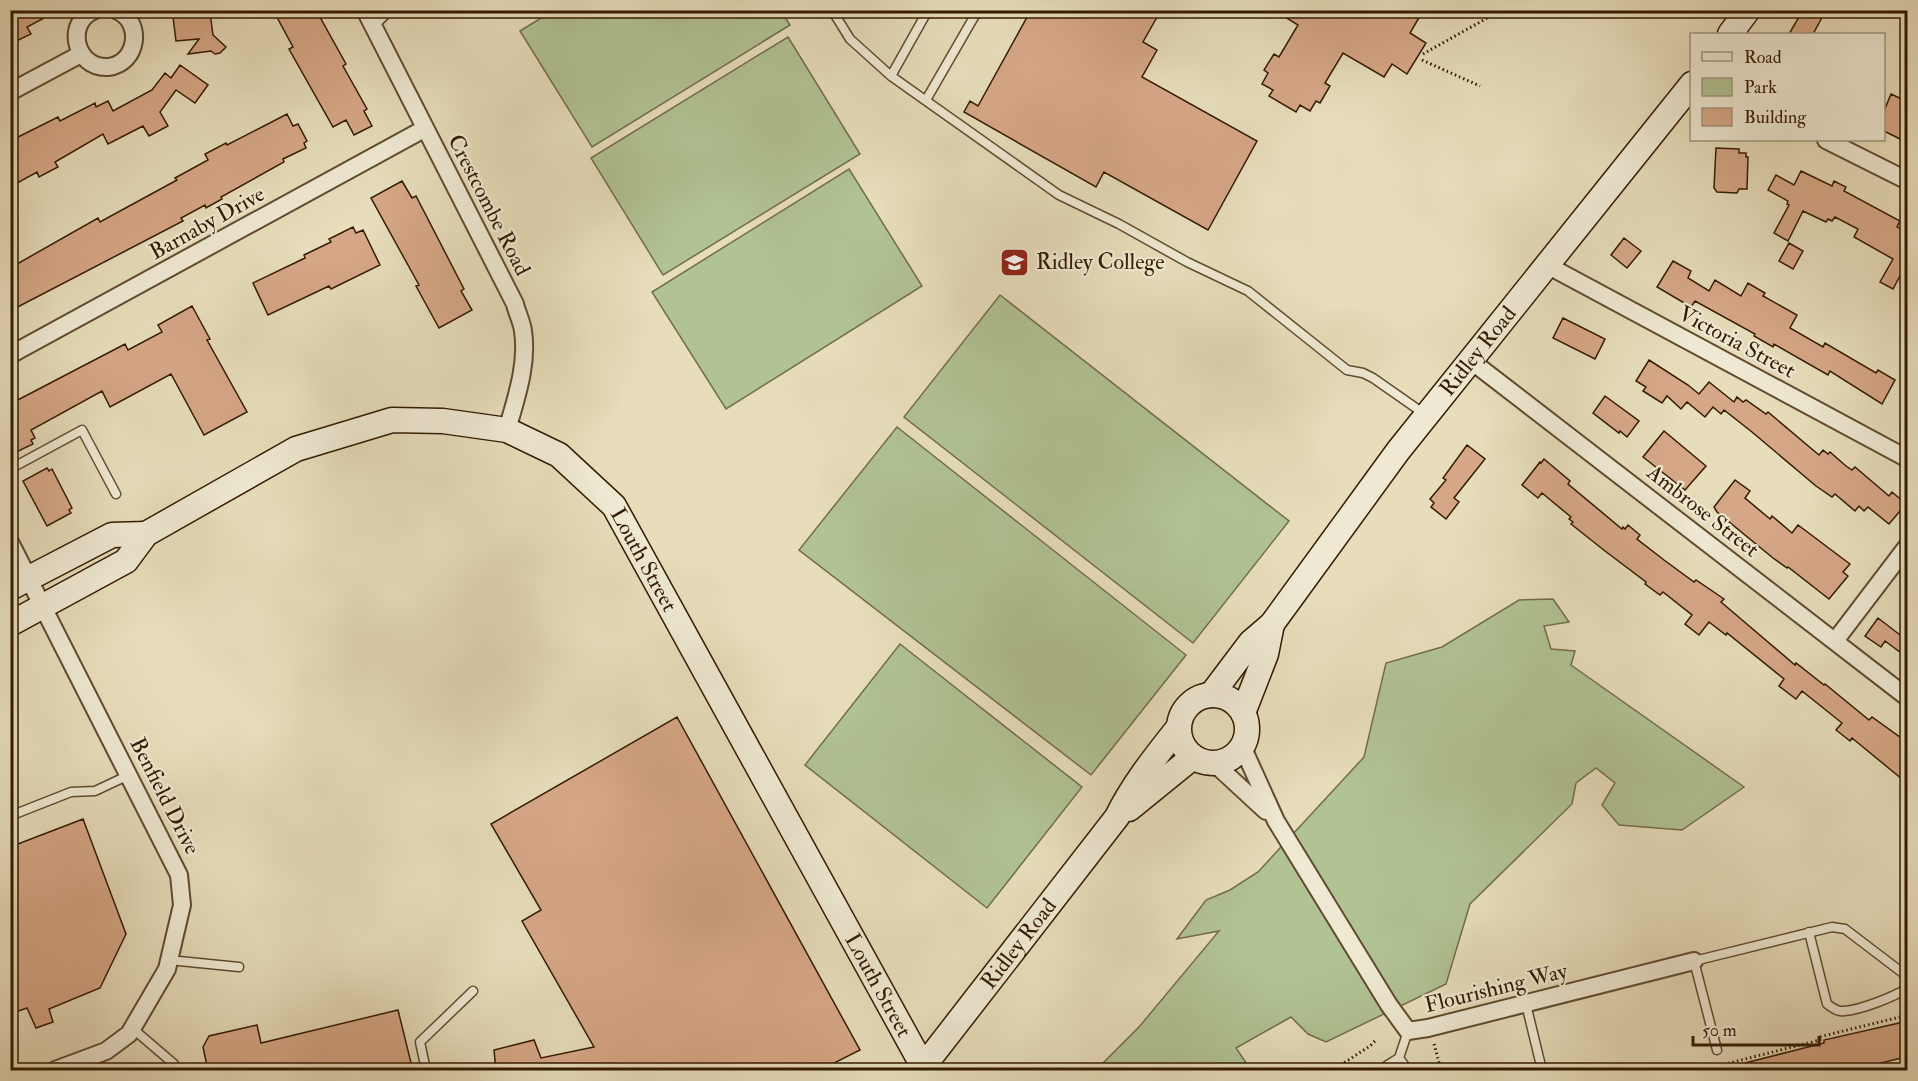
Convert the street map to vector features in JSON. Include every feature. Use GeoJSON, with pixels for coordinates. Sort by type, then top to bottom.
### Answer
{"type":"FeatureCollection","features":[{"type":"Feature","properties":{"kind":"street"},"geometry":{"type":"LineString","coordinates":[[95,10],[83,19],[78,27],[76,38],[81,54],[90,63],[107,67],[116,65],[130,54],[134,45],[133,27],[128,19],[116,10]]}},
{"type":"Feature","properties":{"kind":"street","name":"Crestcombe Road"},"geometry":{"type":"LineString","coordinates":[[365,10],[515,304],[524,331],[521,382],[507,430]]}},
{"type":"Feature","properties":{"kind":"street"},"geometry":{"type":"LineString","coordinates":[[1731,33],[1748,10]]}},
{"type":"Feature","properties":{"kind":"street"},"geometry":{"type":"LineString","coordinates":[[10,92],[81,54]]}},
{"type":"Feature","properties":{"kind":"street","name":"Ridley Road"},"geometry":{"type":"LineString","coordinates":[[1211,695],[1251,642],[1272,624],[1398,451],[1545,264],[1690,86]]}},
{"type":"Feature","properties":{"kind":"street","name":"Barnaby Drive"},"geometry":{"type":"LineString","coordinates":[[10,356],[424,129]]}},
{"type":"Feature","properties":{"kind":"street"},"geometry":{"type":"LineString","coordinates":[[1828,141],[1908,181]]}},
{"type":"Feature","properties":{"kind":"street","name":"Victoria Street"},"geometry":{"type":"LineString","coordinates":[[1545,264],[1908,459]]}},
{"type":"Feature","properties":{"kind":"street","name":"Ambrose Street"},"geometry":{"type":"LineString","coordinates":[[1470,360],[1908,698]]}},
{"type":"Feature","properties":{"kind":"street","name":"Louth Street"},"geometry":{"type":"LineString","coordinates":[[10,624],[126,561],[146,534],[296,449],[392,420],[443,421],[507,430],[559,454],[614,506],[922,1069]]}},
{"type":"Feature","properties":{"kind":"street","name":"Louth Street"},"geometry":{"type":"LineString","coordinates":[[20,583],[112,535],[146,534]]}},
{"type":"Feature","properties":{"kind":"street","name":"Benfield Drive"},"geometry":{"type":"LineString","coordinates":[[10,542],[20,583],[44,606],[179,875],[182,904],[167,969],[129,1034],[106,1051],[55,1071]]}},
{"type":"Feature","properties":{"kind":"street"},"geometry":{"type":"LineString","coordinates":[[1835,641],[1908,545]]}},
{"type":"Feature","properties":{"kind":"street","name":"Ridley Road"},"geometry":{"type":"LineString","coordinates":[[1243,713],[1266,654],[1272,624]]}},
{"type":"Feature","properties":{"kind":"street"},"geometry":{"type":"LineString","coordinates":[[1211,695],[1226,697],[1236,703],[1243,713],[1247,724],[1246,736],[1242,746],[1225,761],[1204,760],[1185,749],[1178,728],[1185,709],[1192,701],[1211,695]]}},
{"type":"Feature","properties":{"kind":"street","name":"Ridley Road"},"geometry":{"type":"LineString","coordinates":[[922,1069],[1117,817],[1149,765],[1178,728]]}},
{"type":"Feature","properties":{"kind":"street","name":"Flourishing Way"},"geometry":{"type":"LineString","coordinates":[[1242,746],[1276,821],[1389,1005],[1408,1031],[1428,1028],[1694,961]]}},
{"type":"Feature","properties":{"kind":"street","name":"Ridley Road"},"geometry":{"type":"LineString","coordinates":[[1117,817],[1204,760]]}},
{"type":"Feature","properties":{"kind":"street","name":"Flourishing Way"},"geometry":{"type":"LineString","coordinates":[[1204,760],[1276,821]]}},
{"type":"Feature","properties":{"kind":"lane"},"geometry":{"type":"LineString","coordinates":[[374,27],[390,10]]}},
{"type":"Feature","properties":{"kind":"lane"},"geometry":{"type":"LineString","coordinates":[[832,10],[850,39],[891,76],[1059,195],[1248,291],[1347,370],[1363,373],[1373,378],[1426,416]]}},
{"type":"Feature","properties":{"kind":"lane"},"geometry":{"type":"LineString","coordinates":[[891,76],[928,10]]}},
{"type":"Feature","properties":{"kind":"lane"},"geometry":{"type":"LineString","coordinates":[[926,100],[978,10]]}},
{"type":"Feature","properties":{"kind":"lane"},"geometry":{"type":"LineString","coordinates":[[10,469],[82,430],[116,494]]}},
{"type":"Feature","properties":{"kind":"lane"},"geometry":{"type":"LineString","coordinates":[[10,816],[70,792],[94,791],[129,775]]}},
{"type":"Feature","properties":{"kind":"lane"},"geometry":{"type":"LineString","coordinates":[[1717,1050],[1694,961],[1832,927],[1845,929],[1908,976]]}},
{"type":"Feature","properties":{"kind":"lane"},"geometry":{"type":"LineString","coordinates":[[1809,932],[1827,1004],[1834,1010],[1844,1011],[1881,1001],[1908,988]]}},
{"type":"Feature","properties":{"kind":"lane"},"geometry":{"type":"LineString","coordinates":[[169,960],[239,967]]}},
{"type":"Feature","properties":{"kind":"lane"},"geometry":{"type":"LineString","coordinates":[[426,1071],[420,1042],[473,991]]}},
{"type":"Feature","properties":{"kind":"lane"},"geometry":{"type":"LineString","coordinates":[[1526,1004],[1542,1071]]}},
{"type":"Feature","properties":{"kind":"lane"},"geometry":{"type":"LineString","coordinates":[[132,1028],[174,1064]]}},
{"type":"Feature","properties":{"kind":"lane"},"geometry":{"type":"LineString","coordinates":[[1380,1071],[1399,1058],[1408,1031]]}},
{"type":"Feature","properties":{"kind":"lane"},"geometry":{"type":"LineString","coordinates":[[1399,1058],[1408,1071]]}},
{"type":"Feature","properties":{"kind":"path"},"geometry":{"type":"LineString","coordinates":[[1423,54],[1489,17]]}},
{"type":"Feature","properties":{"kind":"path"},"geometry":{"type":"LineString","coordinates":[[1422,60],[1480,86]]}},
{"type":"Feature","properties":{"kind":"path"},"geometry":{"type":"LineString","coordinates":[[1702,1071],[1900,1017],[1901,1023]]}},
{"type":"Feature","properties":{"kind":"path"},"geometry":{"type":"LineString","coordinates":[[1333,1071],[1375,1041]]}},
{"type":"Feature","properties":{"kind":"path"},"geometry":{"type":"LineString","coordinates":[[1428,1044],[1435,1044],[1442,1071]]}},
{"type":"Feature","properties":{"kind":"green space"},"geometry":{"type":"Polygon","coordinates":[[[554,10],[781,11],[790,25],[592,147],[520,31],[554,10]]]}},
{"type":"Feature","properties":{"kind":"green space"},"geometry":{"type":"Polygon","coordinates":[[[788,37],[860,154],[663,275],[591,158],[788,37]]]}},
{"type":"Feature","properties":{"kind":"green space"},"geometry":{"type":"Polygon","coordinates":[[[849,169],[922,286],[726,409],[652,292],[849,169]]]}},
{"type":"Feature","properties":{"kind":"green space"},"geometry":{"type":"Polygon","coordinates":[[[1000,295],[1289,521],[1193,643],[904,417],[1000,295]]]}},
{"type":"Feature","properties":{"kind":"green space"},"geometry":{"type":"Polygon","coordinates":[[[897,427],[1186,655],[1091,775],[799,550],[897,427]]]}},
{"type":"Feature","properties":{"kind":"green space"},"geometry":{"type":"Polygon","coordinates":[[[1553,599],[1569,622],[1544,626],[1551,649],[1575,651],[1571,665],[1744,787],[1682,830],[1619,825],[1602,805],[1615,783],[1596,768],[1576,783],[1572,804],[1470,904],[1446,984],[1326,1042],[1308,1034],[1291,1017],[1236,1048],[1251,1070],[1096,1070],[1139,1027],[1219,931],[1177,939],[1206,900],[1230,890],[1258,872],[1364,757],[1386,663],[1442,647],[1519,600],[1553,599]]]}},
{"type":"Feature","properties":{"kind":"green space"},"geometry":{"type":"Polygon","coordinates":[[[900,644],[1082,787],[987,908],[805,765],[900,644]]]}},
{"type":"Feature","properties":{"kind":"building"},"geometry":{"type":"Polygon","coordinates":[[[10,10],[59,10],[27,27],[31,34],[10,44],[10,10]]]}},
{"type":"Feature","properties":{"kind":"building"},"geometry":{"type":"Polygon","coordinates":[[[273,10],[316,10],[346,64],[343,66],[367,109],[364,111],[372,126],[354,135],[346,120],[333,127],[289,49],[293,47],[273,10]]]}},
{"type":"Feature","properties":{"kind":"building"},"geometry":{"type":"Polygon","coordinates":[[[1031,10],[1161,10],[1143,42],[1157,50],[1142,77],[1257,141],[1208,230],[1104,172],[1096,187],[964,112],[970,101],[978,106],[1031,10]]]}},
{"type":"Feature","properties":{"kind":"building"},"geometry":{"type":"Polygon","coordinates":[[[1274,10],[1411,10],[1420,16],[1410,33],[1426,43],[1407,74],[1392,64],[1384,77],[1343,53],[1325,83],[1330,86],[1320,103],[1316,101],[1310,111],[1300,105],[1296,112],[1269,96],[1273,90],[1262,84],[1268,73],[1264,70],[1274,54],[1279,57],[1298,25],[1274,10]]]}},
{"type":"Feature","properties":{"kind":"building"},"geometry":{"type":"Polygon","coordinates":[[[1803,10],[1826,10],[1814,33],[1790,33],[1803,10]]]}},
{"type":"Feature","properties":{"kind":"building"},"geometry":{"type":"Polygon","coordinates":[[[210,13],[213,35],[226,47],[220,53],[215,54],[211,51],[188,54],[199,39],[176,41],[173,17],[210,13]]]}},
{"type":"Feature","properties":{"kind":"building"},"geometry":{"type":"Polygon","coordinates":[[[180,65],[208,85],[195,103],[176,90],[160,112],[168,126],[149,136],[143,126],[108,144],[103,134],[55,162],[58,167],[39,177],[37,172],[10,187],[10,141],[58,117],[60,121],[95,103],[96,107],[108,101],[113,111],[152,90],[165,73],[171,78],[180,65]]]}},
{"type":"Feature","properties":{"kind":"building"},"geometry":{"type":"Polygon","coordinates":[[[1891,94],[1908,102],[1908,143],[1885,132],[1885,109],[1891,94]]]}},
{"type":"Feature","properties":{"kind":"building"},"geometry":{"type":"Polygon","coordinates":[[[287,114],[293,126],[298,124],[307,141],[304,143],[306,148],[283,159],[284,162],[221,197],[222,199],[206,208],[205,205],[181,218],[183,221],[10,311],[10,268],[98,218],[100,222],[177,180],[175,178],[208,160],[205,154],[287,114]]]}},
{"type":"Feature","properties":{"kind":"building"},"geometry":{"type":"Polygon","coordinates":[[[1716,148],[1739,149],[1739,153],[1746,153],[1748,157],[1747,189],[1739,189],[1737,193],[1717,192],[1714,188],[1716,148]]]}},
{"type":"Feature","properties":{"kind":"building"},"geometry":{"type":"Polygon","coordinates":[[[1801,171],[1832,186],[1834,181],[1846,187],[1844,191],[1900,221],[1897,227],[1908,232],[1908,277],[1901,274],[1893,289],[1880,282],[1893,259],[1854,237],[1858,229],[1835,217],[1832,221],[1828,219],[1826,222],[1803,211],[1788,241],[1774,233],[1789,205],[1788,201],[1768,190],[1776,175],[1794,185],[1801,171]]]}},
{"type":"Feature","properties":{"kind":"building"},"geometry":{"type":"Polygon","coordinates":[[[402,181],[412,198],[416,196],[464,289],[461,291],[472,310],[439,328],[416,286],[419,285],[371,198],[402,181]]]}},
{"type":"Feature","properties":{"kind":"building"},"geometry":{"type":"Polygon","coordinates":[[[353,227],[356,233],[363,230],[380,265],[331,289],[329,286],[268,315],[253,283],[305,258],[304,255],[331,242],[329,239],[353,227]]]}},
{"type":"Feature","properties":{"kind":"building"},"geometry":{"type":"Polygon","coordinates":[[[1624,238],[1641,251],[1627,268],[1611,255],[1624,238]]]}},
{"type":"Feature","properties":{"kind":"building"},"geometry":{"type":"Polygon","coordinates":[[[1789,243],[1803,251],[1793,269],[1779,261],[1789,243]]]}},
{"type":"Feature","properties":{"kind":"building"},"geometry":{"type":"Polygon","coordinates":[[[1673,261],[1691,271],[1688,278],[1709,291],[1715,280],[1741,296],[1748,283],[1765,293],[1763,296],[1797,315],[1790,328],[1823,347],[1825,343],[1876,373],[1878,370],[1895,380],[1882,404],[1830,371],[1828,375],[1774,344],[1773,347],[1754,336],[1755,334],[1695,301],[1691,307],[1657,287],[1673,261]]]}},
{"type":"Feature","properties":{"kind":"building"},"geometry":{"type":"Polygon","coordinates":[[[192,306],[210,339],[207,340],[247,412],[204,435],[171,374],[110,407],[102,391],[31,430],[35,438],[31,440],[33,444],[10,455],[10,404],[125,344],[128,350],[162,332],[158,325],[192,306]]]}},
{"type":"Feature","properties":{"kind":"building"},"geometry":{"type":"Polygon","coordinates":[[[1563,318],[1605,339],[1595,359],[1553,338],[1563,318]]]}},
{"type":"Feature","properties":{"kind":"building"},"geometry":{"type":"Polygon","coordinates":[[[1649,360],[1699,394],[1709,382],[1734,402],[1737,397],[1743,402],[1746,400],[1766,414],[1768,412],[1819,455],[1823,450],[1828,454],[1830,452],[1852,470],[1855,467],[1889,496],[1892,492],[1906,504],[1889,524],[1868,507],[1864,511],[1859,506],[1855,511],[1835,494],[1832,497],[1816,486],[1724,410],[1721,414],[1713,407],[1705,417],[1687,402],[1681,409],[1667,396],[1662,403],[1643,391],[1646,387],[1636,381],[1649,360]]]}},
{"type":"Feature","properties":{"kind":"building"},"geometry":{"type":"Polygon","coordinates":[[[1605,396],[1639,421],[1627,437],[1593,413],[1605,396]]]}},
{"type":"Feature","properties":{"kind":"building"},"geometry":{"type":"Polygon","coordinates":[[[1664,431],[1706,466],[1685,490],[1643,457],[1664,431]]]}},
{"type":"Feature","properties":{"kind":"building"},"geometry":{"type":"Polygon","coordinates":[[[1467,445],[1485,459],[1454,498],[1459,502],[1446,519],[1431,507],[1434,503],[1430,499],[1446,480],[1443,478],[1467,445]]]}},
{"type":"Feature","properties":{"kind":"building"},"geometry":{"type":"Polygon","coordinates":[[[1544,459],[1570,481],[1568,484],[1622,529],[1628,525],[1640,535],[1637,539],[1664,560],[1694,582],[1696,580],[1724,599],[1721,602],[1795,665],[1796,663],[1825,684],[1869,720],[1872,717],[1908,743],[1908,784],[1852,738],[1850,741],[1836,730],[1842,723],[1802,691],[1796,699],[1779,686],[1784,679],[1727,633],[1726,635],[1709,622],[1699,635],[1685,624],[1692,615],[1663,592],[1660,595],[1645,584],[1646,582],[1571,524],[1573,522],[1569,519],[1571,517],[1542,493],[1538,498],[1522,485],[1544,459]]]}},
{"type":"Feature","properties":{"kind":"building"},"geometry":{"type":"Polygon","coordinates":[[[47,468],[49,471],[52,469],[72,508],[69,510],[71,513],[47,526],[23,481],[47,468]]]}},
{"type":"Feature","properties":{"kind":"building"},"geometry":{"type":"Polygon","coordinates":[[[1735,480],[1750,491],[1745,498],[1770,519],[1772,516],[1792,533],[1798,525],[1850,564],[1843,572],[1848,576],[1829,599],[1773,558],[1717,512],[1714,507],[1735,480]]]}},
{"type":"Feature","properties":{"kind":"building"},"geometry":{"type":"Polygon","coordinates":[[[1878,618],[1908,641],[1908,658],[1885,641],[1881,647],[1865,636],[1878,618]]]}},
{"type":"Feature","properties":{"kind":"building"},"geometry":{"type":"Polygon","coordinates":[[[677,717],[860,1050],[834,1063],[837,1071],[496,1071],[494,1050],[534,1040],[541,1058],[594,1047],[522,921],[541,910],[491,824],[677,717]]]}},
{"type":"Feature","properties":{"kind":"building"},"geometry":{"type":"Polygon","coordinates":[[[83,819],[126,934],[100,988],[49,1009],[53,1022],[36,1028],[27,1008],[10,1014],[10,847],[83,819]]]}},
{"type":"Feature","properties":{"kind":"building"},"geometry":{"type":"Polygon","coordinates":[[[398,1010],[413,1071],[208,1071],[203,1047],[209,1036],[257,1025],[261,1043],[398,1010]]]}},
{"type":"Feature","properties":{"kind":"building"},"geometry":{"type":"Polygon","coordinates":[[[1908,1021],[1908,1054],[1900,1056],[1901,1058],[1850,1071],[1734,1071],[1733,1066],[1824,1043],[1824,1040],[1908,1021]]]}},
{"type":"Feature","properties":{"kind":"place","name":"Ridley College"},"geometry":{"type":"Point","coordinates":[1015,262]}}]}
